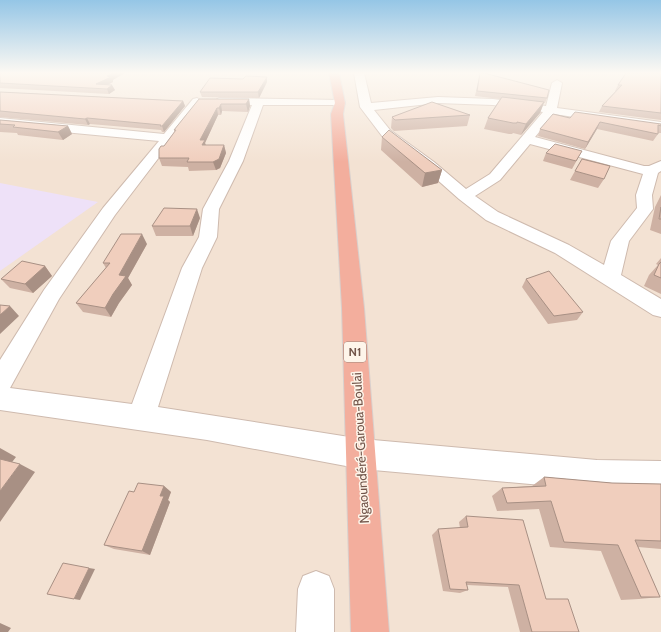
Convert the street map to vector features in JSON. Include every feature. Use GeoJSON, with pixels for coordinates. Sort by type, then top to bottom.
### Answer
{"type":"FeatureCollection","features":[{"type":"Feature","properties":{"kind":"highway","name":"Ngaoundéré-Garoua-Boulai"},"geometry":{"type":"LineString","coordinates":[[340,103],[337,114],[349,237],[362,454],[370,632]]}},
{"type":"Feature","properties":{"kind":"street"},"geometry":{"type":"LineString","coordinates":[[0,382],[51,295],[109,212],[168,138],[188,102]]}},
{"type":"Feature","properties":{"kind":"street"},"geometry":{"type":"LineString","coordinates":[[141,417],[192,268],[208,237],[211,209],[236,161],[255,114],[258,102]]}},
{"type":"Feature","properties":{"kind":"street"},"geometry":{"type":"LineString","coordinates":[[298,102],[340,103]]}},
{"type":"Feature","properties":{"kind":"street"},"geometry":{"type":"LineString","coordinates":[[365,102],[366,107],[386,133],[492,216],[562,250],[661,309]]}},
{"type":"Feature","properties":{"kind":"street"},"geometry":{"type":"LineString","coordinates":[[366,107],[412,102]]}},
{"type":"Feature","properties":{"kind":"street"},"geometry":{"type":"LineString","coordinates":[[497,102],[661,126]]}},
{"type":"Feature","properties":{"kind":"street"},"geometry":{"type":"LineString","coordinates":[[465,196],[495,177],[551,110],[553,102]]}},
{"type":"Feature","properties":{"kind":"street"},"geometry":{"type":"LineString","coordinates":[[0,122],[168,138]]}},
{"type":"Feature","properties":{"kind":"street"},"geometry":{"type":"LineString","coordinates":[[526,139],[656,168],[644,195],[645,209],[620,241],[610,278]]}},
{"type":"Feature","properties":{"kind":"street"},"geometry":{"type":"LineString","coordinates":[[0,398],[141,417],[362,454],[597,475],[661,476]]}},
{"type":"Feature","properties":{"kind":"street"},"geometry":{"type":"LineString","coordinates":[[315,632],[316,589]]}},
{"type":"Feature","properties":{"kind":"shaded area"},"geometry":{"type":"Polygon","coordinates":[[[0,102],[661,102],[661,632],[0,632],[0,102]]]}},
{"type":"Feature","properties":{"kind":"shaded area"},"geometry":{"type":"Polygon","coordinates":[[[0,183],[98,202],[0,271],[0,183]]]}},
{"type":"Feature","properties":{"kind":"building"},"geometry":{"type":"Polygon","coordinates":[[[0,102],[182,102],[162,126],[0,111],[0,102]]]}},
{"type":"Feature","properties":{"kind":"building"},"geometry":{"type":"Polygon","coordinates":[[[196,102],[247,102],[246,104],[221,104],[219,108],[217,108],[200,140],[205,140],[202,145],[224,145],[219,159],[213,162],[187,162],[189,158],[159,158],[159,149],[161,146],[164,146],[176,130],[174,130],[196,102]]]}},
{"type":"Feature","properties":{"kind":"building"},"geometry":{"type":"Polygon","coordinates":[[[431,102],[470,115],[395,120],[392,117],[431,102]]]}},
{"type":"Feature","properties":{"kind":"building"},"geometry":{"type":"Polygon","coordinates":[[[498,102],[544,102],[526,124],[488,118],[498,102]]]}},
{"type":"Feature","properties":{"kind":"building"},"geometry":{"type":"Polygon","coordinates":[[[605,102],[661,102],[661,113],[602,106],[605,102]]]}},
{"type":"Feature","properties":{"kind":"building"},"geometry":{"type":"Polygon","coordinates":[[[575,112],[661,124],[661,126],[658,125],[658,134],[600,122],[588,142],[540,129],[553,114],[570,118],[575,112]]]}},
{"type":"Feature","properties":{"kind":"building"},"geometry":{"type":"Polygon","coordinates":[[[0,120],[68,126],[58,132],[13,127],[15,125],[0,124],[0,120]]]}},
{"type":"Feature","properties":{"kind":"building"},"geometry":{"type":"Polygon","coordinates":[[[389,130],[442,170],[425,173],[382,137],[389,130]]]}},
{"type":"Feature","properties":{"kind":"building"},"geometry":{"type":"Polygon","coordinates":[[[555,144],[582,151],[576,161],[546,153],[555,144]]]}},
{"type":"Feature","properties":{"kind":"building"},"geometry":{"type":"Polygon","coordinates":[[[582,159],[610,166],[604,179],[575,171],[582,159]]]}},
{"type":"Feature","properties":{"kind":"building"},"geometry":{"type":"Polygon","coordinates":[[[661,207],[661,219],[659,219],[661,207]]]}},
{"type":"Feature","properties":{"kind":"building"},"geometry":{"type":"Polygon","coordinates":[[[164,208],[197,209],[190,226],[152,226],[164,208]]]}},
{"type":"Feature","properties":{"kind":"building"},"geometry":{"type":"Polygon","coordinates":[[[121,234],[142,234],[119,275],[126,276],[105,308],[76,303],[110,263],[103,263],[121,234]]]}},
{"type":"Feature","properties":{"kind":"building"},"geometry":{"type":"Polygon","coordinates":[[[22,261],[45,266],[25,284],[1,279],[22,261]]]}},
{"type":"Feature","properties":{"kind":"building"},"geometry":{"type":"Polygon","coordinates":[[[661,262],[661,278],[654,275],[661,262]]]}},
{"type":"Feature","properties":{"kind":"building"},"geometry":{"type":"Polygon","coordinates":[[[549,271],[583,312],[554,316],[526,279],[549,271]]]}},
{"type":"Feature","properties":{"kind":"building"},"geometry":{"type":"Polygon","coordinates":[[[0,305],[10,306],[0,315],[0,305]]]}},
{"type":"Feature","properties":{"kind":"building"},"geometry":{"type":"Polygon","coordinates":[[[0,459],[20,464],[0,491],[0,459]]]}},
{"type":"Feature","properties":{"kind":"building"},"geometry":{"type":"Polygon","coordinates":[[[544,477],[612,483],[661,484],[661,541],[635,540],[660,597],[641,597],[618,545],[564,542],[551,501],[507,503],[502,488],[546,486],[544,477]]]}},
{"type":"Feature","properties":{"kind":"building"},"geometry":{"type":"Polygon","coordinates":[[[138,483],[164,486],[160,496],[164,496],[142,551],[104,545],[129,491],[134,492],[138,483]]]}},
{"type":"Feature","properties":{"kind":"building"},"geometry":{"type":"Polygon","coordinates":[[[466,516],[523,520],[546,599],[568,599],[579,632],[532,632],[519,585],[466,582],[468,590],[450,589],[438,529],[468,527],[466,516]]]}},
{"type":"Feature","properties":{"kind":"building"},"geometry":{"type":"Polygon","coordinates":[[[63,563],[89,568],[74,599],[47,594],[63,563]]]}}]}
